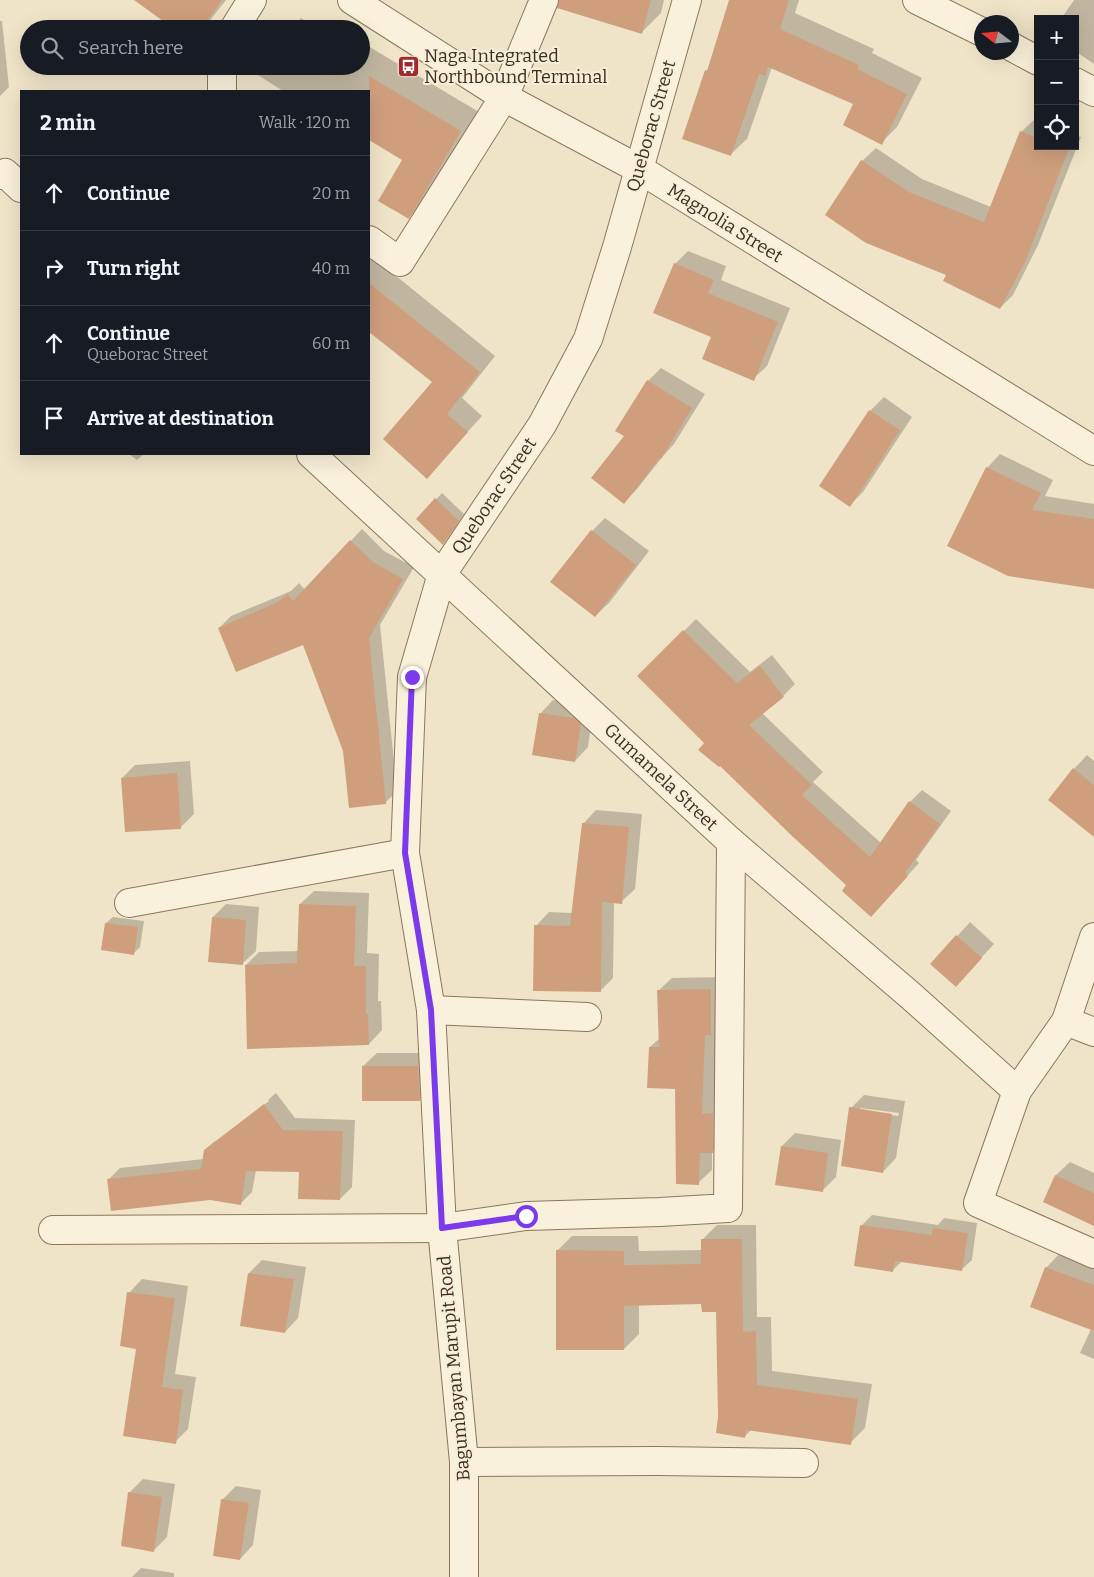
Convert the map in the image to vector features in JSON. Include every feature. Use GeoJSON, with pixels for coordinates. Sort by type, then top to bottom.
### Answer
{"type":"FeatureCollection","features":[{"type":"Feature","properties":{"kind":"street"},"geometry":{"type":"LineString","coordinates":[[240,20],[252,0]]}},
{"type":"Feature","properties":{"kind":"street","name":"Magnolia Street"},"geometry":{"type":"LineString","coordinates":[[352,0],[504,97],[639,169],[1094,451]]}},
{"type":"Feature","properties":{"kind":"street"},"geometry":{"type":"LineString","coordinates":[[370,241],[400,262],[504,97],[544,0]]}},
{"type":"Feature","properties":{"kind":"street","name":"Queborac Street"},"geometry":{"type":"LineString","coordinates":[[431,1010],[405,853],[412,677],[442,574],[542,425],[588,339],[617,247],[687,0]]}},
{"type":"Feature","properties":{"kind":"street"},"geometry":{"type":"LineString","coordinates":[[917,0],[974,28]]}},
{"type":"Feature","properties":{"kind":"street"},"geometry":{"type":"LineString","coordinates":[[1019,51],[1036,60]]}},
{"type":"Feature","properties":{"kind":"street"},"geometry":{"type":"LineString","coordinates":[[222,75],[222,90]]}},
{"type":"Feature","properties":{"kind":"street"},"geometry":{"type":"LineString","coordinates":[[1079,84],[1094,92]]}},
{"type":"Feature","properties":{"kind":"street"},"geometry":{"type":"LineString","coordinates":[[0,175],[5,173],[20,187]]}},
{"type":"Feature","properties":{"kind":"street","name":"Gumamela Street"},"geometry":{"type":"LineString","coordinates":[[312,455],[731,842],[911,996],[1017,1091]]}},
{"type":"Feature","properties":{"kind":"street"},"geometry":{"type":"LineString","coordinates":[[52,1230],[442,1228],[526,1216],[728,1208],[731,842]]}},
{"type":"Feature","properties":{"kind":"street"},"geometry":{"type":"LineString","coordinates":[[129,903],[405,853]]}},
{"type":"Feature","properties":{"kind":"street"},"geometry":{"type":"LineString","coordinates":[[1094,937],[1066,1021],[1017,1091],[978,1203],[1094,1254]]}},
{"type":"Feature","properties":{"kind":"street"},"geometry":{"type":"LineString","coordinates":[[431,1010],[587,1017]]}},
{"type":"Feature","properties":{"kind":"street","name":"Bagumbayan Marupit Road"},"geometry":{"type":"LineString","coordinates":[[431,1010],[442,1228],[464,1462],[464,1577]]}},
{"type":"Feature","properties":{"kind":"street"},"geometry":{"type":"LineString","coordinates":[[1066,1021],[1094,1032]]}},
{"type":"Feature","properties":{"kind":"street"},"geometry":{"type":"LineString","coordinates":[[464,1462],[657,1461],[804,1463]]}},
{"type":"Feature","properties":{"kind":"building"},"geometry":{"type":"Polygon","coordinates":[[[134,0],[222,0],[208,20],[162,20],[134,0]]]}},
{"type":"Feature","properties":{"kind":"building"},"geometry":{"type":"Polygon","coordinates":[[[559,0],[651,0],[642,34],[557,8],[559,0]]]}},
{"type":"Feature","properties":{"kind":"building"},"geometry":{"type":"Polygon","coordinates":[[[729,0],[789,0],[780,29],[859,65],[857,69],[907,94],[882,145],[843,125],[853,104],[768,67],[765,76],[759,74],[731,156],[682,139],[705,70],[707,71],[729,0]]]}},
{"type":"Feature","properties":{"kind":"building"},"geometry":{"type":"Polygon","coordinates":[[[369,76],[461,131],[409,219],[378,201],[402,160],[370,141],[369,76]]]}},
{"type":"Feature","properties":{"kind":"building"},"geometry":{"type":"Polygon","coordinates":[[[1020,131],[1034,136],[1034,150],[1068,151],[1026,260],[1000,309],[943,281],[946,275],[866,243],[825,215],[861,160],[909,192],[984,222],[1020,131]]]}},
{"type":"Feature","properties":{"kind":"building"},"geometry":{"type":"Polygon","coordinates":[[[674,263],[714,280],[708,293],[778,322],[754,381],[702,359],[711,337],[653,313],[674,263]]]}},
{"type":"Feature","properties":{"kind":"building"},"geometry":{"type":"Polygon","coordinates":[[[370,284],[480,372],[447,414],[468,432],[427,479],[383,439],[432,382],[370,333],[370,284]]]}},
{"type":"Feature","properties":{"kind":"building"},"geometry":{"type":"Polygon","coordinates":[[[647,380],[692,408],[661,459],[624,504],[591,478],[624,436],[615,431],[647,380]]]}},
{"type":"Feature","properties":{"kind":"building"},"geometry":{"type":"Polygon","coordinates":[[[869,410],[900,430],[850,507],[819,486],[869,410]]]}},
{"type":"Feature","properties":{"kind":"building"},"geometry":{"type":"Polygon","coordinates":[[[986,467],[1041,493],[1032,510],[1094,519],[1094,589],[1008,576],[947,546],[986,467]]]}},
{"type":"Feature","properties":{"kind":"building"},"geometry":{"type":"Polygon","coordinates":[[[435,498],[459,521],[443,545],[416,519],[435,498]]]}},
{"type":"Feature","properties":{"kind":"building"},"geometry":{"type":"Polygon","coordinates":[[[591,530],[636,565],[595,617],[550,582],[591,530]]]}},
{"type":"Feature","properties":{"kind":"building"},"geometry":{"type":"Polygon","coordinates":[[[350,540],[373,562],[403,579],[369,638],[386,804],[349,808],[343,751],[303,645],[236,672],[218,628],[278,602],[287,594],[293,601],[350,540]]]}},
{"type":"Feature","properties":{"kind":"building"},"geometry":{"type":"Polygon","coordinates":[[[683,630],[737,683],[760,666],[784,697],[749,725],[812,785],[802,795],[870,857],[909,801],[940,824],[905,873],[908,876],[871,917],[842,891],[846,885],[720,766],[698,750],[704,743],[637,676],[683,630]]]}},
{"type":"Feature","properties":{"kind":"building"},"geometry":{"type":"Polygon","coordinates":[[[539,713],[574,718],[581,724],[575,762],[532,755],[539,713]]]}},
{"type":"Feature","properties":{"kind":"building"},"geometry":{"type":"Polygon","coordinates":[[[1073,768],[1094,785],[1094,837],[1048,800],[1073,768]]]}},
{"type":"Feature","properties":{"kind":"building"},"geometry":{"type":"Polygon","coordinates":[[[177,773],[181,829],[125,832],[121,778],[177,773]]]}},
{"type":"Feature","properties":{"kind":"building"},"geometry":{"type":"Polygon","coordinates":[[[582,823],[629,827],[622,904],[602,902],[601,992],[533,991],[534,925],[570,926],[582,823]]]}},
{"type":"Feature","properties":{"kind":"building"},"geometry":{"type":"Polygon","coordinates":[[[299,904],[356,906],[354,966],[366,966],[366,1014],[368,1014],[369,1045],[247,1049],[245,965],[297,963],[299,904]]]}},
{"type":"Feature","properties":{"kind":"building"},"geometry":{"type":"Polygon","coordinates":[[[212,917],[246,920],[243,965],[208,962],[212,917]]]}},
{"type":"Feature","properties":{"kind":"building"},"geometry":{"type":"Polygon","coordinates":[[[105,923],[138,927],[134,955],[101,950],[105,923]]]}},
{"type":"Feature","properties":{"kind":"building"},"geometry":{"type":"Polygon","coordinates":[[[956,935],[982,958],[956,987],[930,964],[956,935]]]}},
{"type":"Feature","properties":{"kind":"building"},"geometry":{"type":"Polygon","coordinates":[[[711,989],[711,1035],[705,1035],[702,1114],[713,1113],[713,1153],[700,1153],[699,1185],[676,1184],[675,1089],[647,1088],[649,1047],[659,1047],[657,990],[711,989]]]}},
{"type":"Feature","properties":{"kind":"building"},"geometry":{"type":"Polygon","coordinates":[[[362,1066],[418,1066],[420,1101],[362,1101],[362,1066]]]}},
{"type":"Feature","properties":{"kind":"building"},"geometry":{"type":"Polygon","coordinates":[[[264,1104],[283,1130],[343,1131],[340,1200],[298,1199],[299,1172],[246,1171],[241,1205],[210,1200],[111,1211],[107,1179],[201,1169],[204,1150],[264,1104]]]}},
{"type":"Feature","properties":{"kind":"building"},"geometry":{"type":"Polygon","coordinates":[[[849,1107],[892,1114],[883,1173],[841,1166],[849,1107]]]}},
{"type":"Feature","properties":{"kind":"building"},"geometry":{"type":"Polygon","coordinates":[[[781,1146],[828,1153],[823,1192],[775,1185],[781,1146]]]}},
{"type":"Feature","properties":{"kind":"building"},"geometry":{"type":"Polygon","coordinates":[[[1055,1175],[1094,1193],[1094,1226],[1043,1202],[1055,1175]]]}},
{"type":"Feature","properties":{"kind":"building"},"geometry":{"type":"Polygon","coordinates":[[[860,1225],[932,1235],[933,1228],[968,1233],[962,1271],[895,1261],[893,1272],[854,1266],[860,1225]]]}},
{"type":"Feature","properties":{"kind":"building"},"geometry":{"type":"Polygon","coordinates":[[[701,1239],[742,1239],[743,1332],[756,1331],[757,1385],[858,1399],[851,1445],[746,1430],[745,1438],[716,1433],[718,1417],[716,1312],[702,1312],[701,1304],[624,1306],[624,1350],[556,1350],[556,1250],[624,1251],[624,1265],[701,1264],[701,1239]]]}},
{"type":"Feature","properties":{"kind":"building"},"geometry":{"type":"Polygon","coordinates":[[[1045,1267],[1094,1285],[1094,1331],[1030,1307],[1045,1267]]]}},
{"type":"Feature","properties":{"kind":"building"},"geometry":{"type":"Polygon","coordinates":[[[248,1273],[294,1279],[285,1333],[240,1326],[248,1273]]]}},
{"type":"Feature","properties":{"kind":"building"},"geometry":{"type":"Polygon","coordinates":[[[127,1292],[175,1298],[162,1387],[183,1390],[176,1444],[123,1436],[136,1349],[120,1346],[127,1292]]]}},
{"type":"Feature","properties":{"kind":"building"},"geometry":{"type":"Polygon","coordinates":[[[128,1492],[162,1497],[154,1552],[121,1546],[128,1492]]]}},
{"type":"Feature","properties":{"kind":"building"},"geometry":{"type":"Polygon","coordinates":[[[221,1499],[249,1503],[240,1560],[213,1556],[221,1499]]]}},
{"type":"Feature","properties":{"kind":"place","name":"Naga Integrated Northbound Terminal"},"geometry":{"type":"Point","coordinates":[408,66]}},
{"type":"Feature","properties":{"kind":"route"},"geometry":{"type":"LineString","coordinates":[[412,677],[405,853],[431,1010],[442,1228],[526,1216]]}}]}
